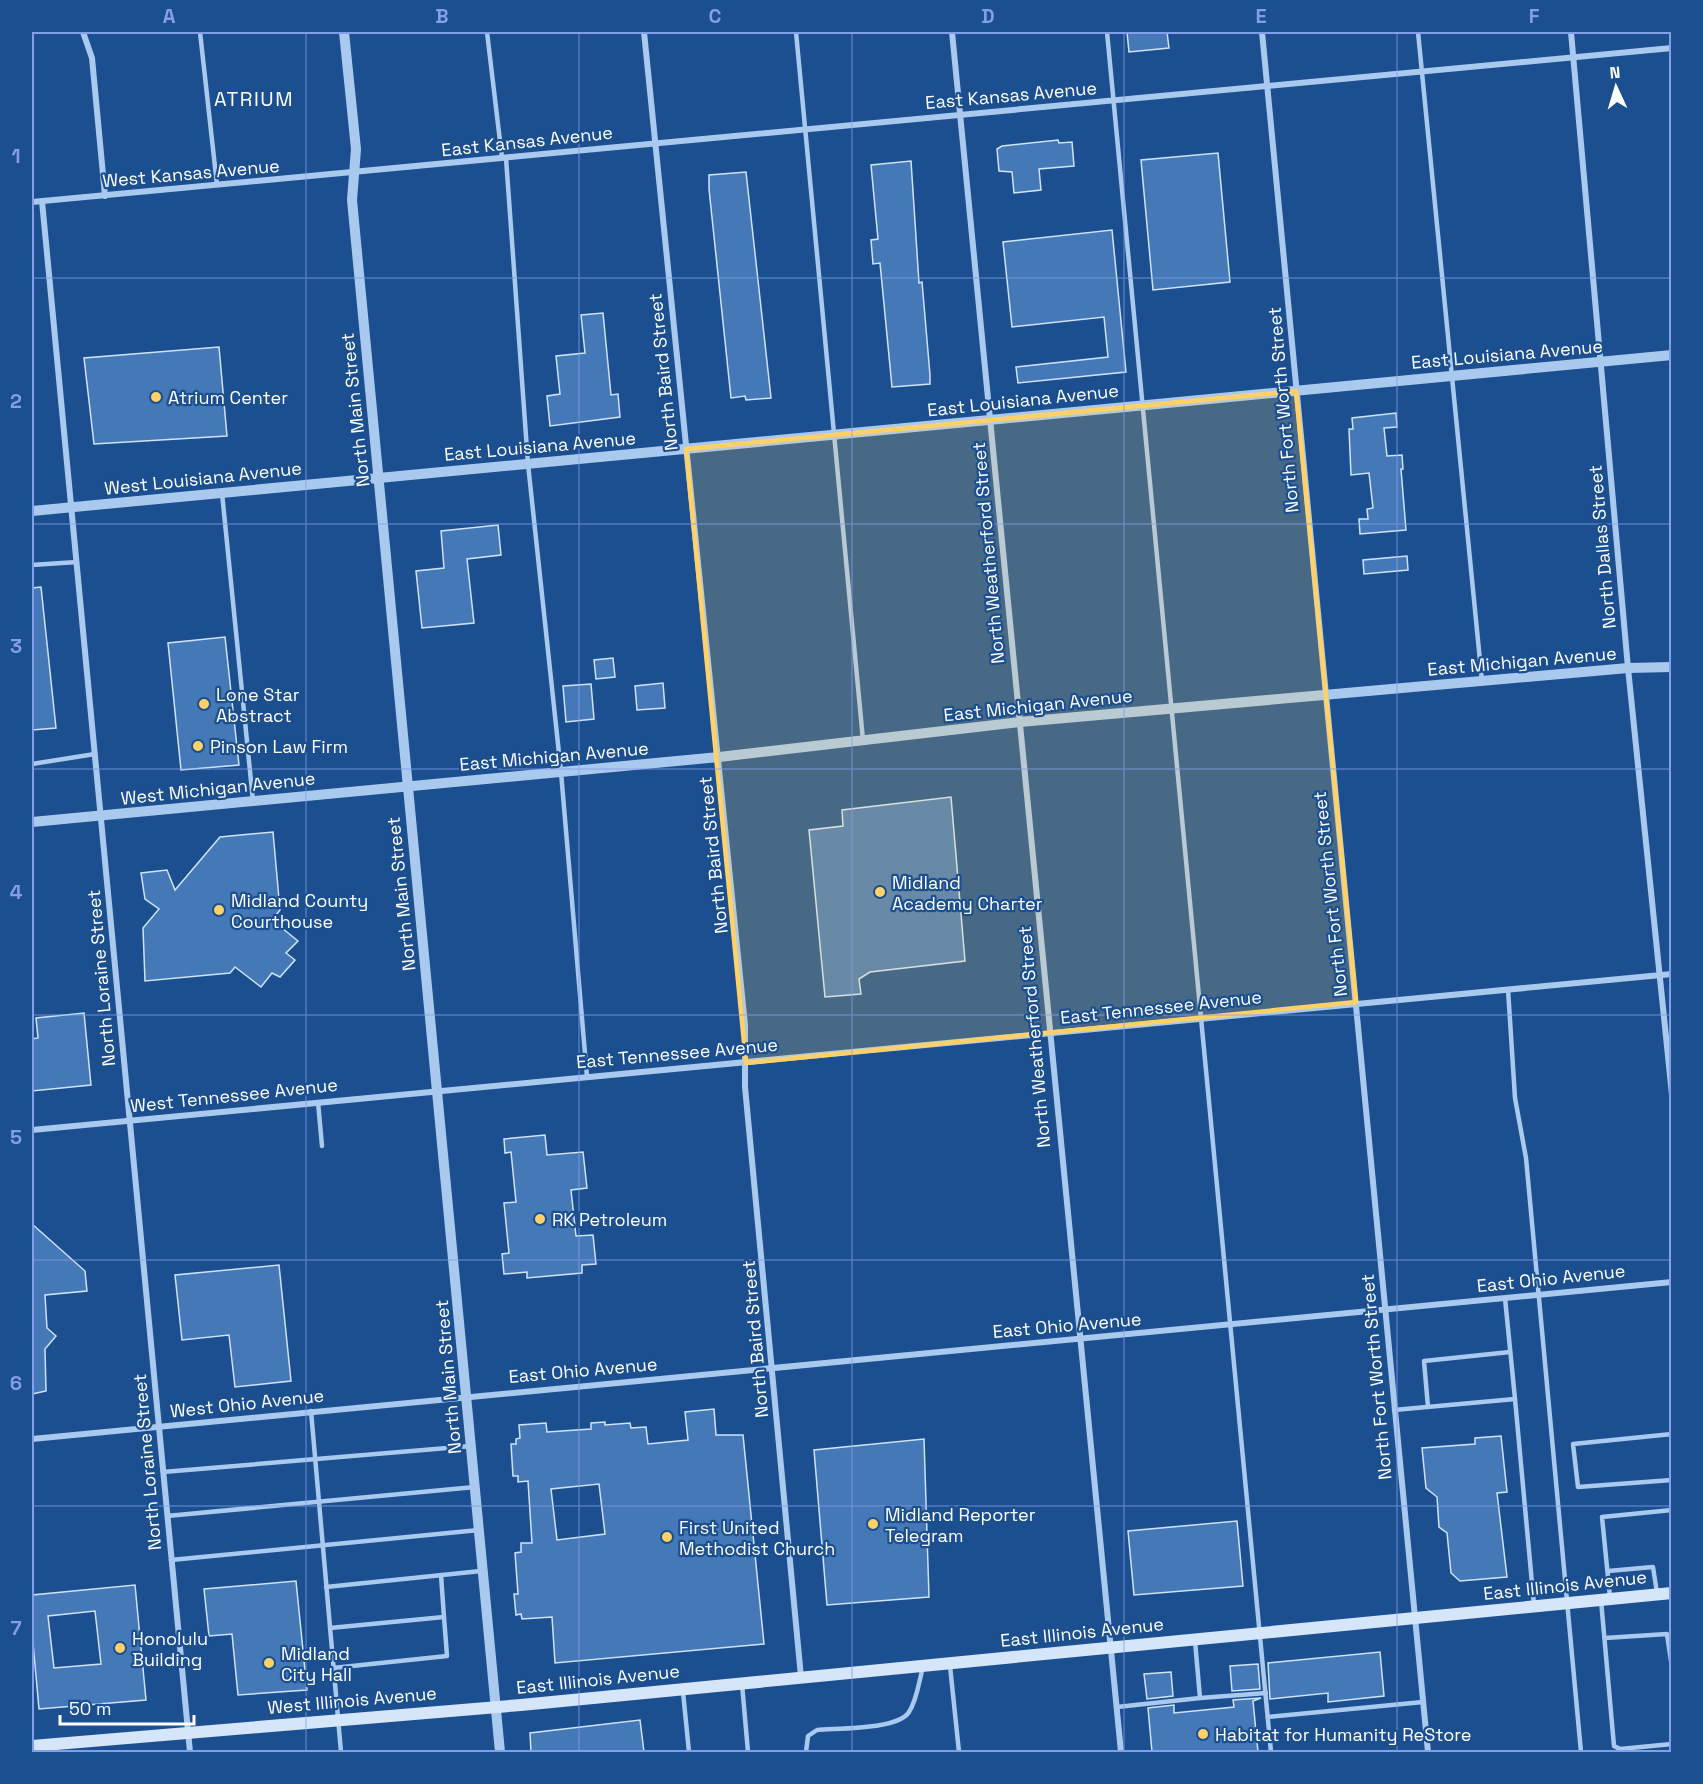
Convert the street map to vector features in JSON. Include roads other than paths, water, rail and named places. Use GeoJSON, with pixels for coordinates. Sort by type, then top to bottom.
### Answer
{"type":"FeatureCollection","features":[{"type":"Feature","properties":{"kind":"main road","name":"East Illinois Avenue"},"geometry":{"type":"LineString","coordinates":[[495,1707],[1671,1593]]}},
{"type":"Feature","properties":{"kind":"main road","name":"West Illinois Avenue"},"geometry":{"type":"LineString","coordinates":[[32,1746],[188,1731],[495,1707]]}},
{"type":"Feature","properties":{"kind":"street"},"geometry":{"type":"LineString","coordinates":[[83,32],[92,58],[105,196]]}},
{"type":"Feature","properties":{"kind":"street","name":"North Main Street"},"geometry":{"type":"LineString","coordinates":[[344,32],[356,149],[352,200],[500,1752]]}},
{"type":"Feature","properties":{"kind":"street","name":"North Baird Street"},"geometry":{"type":"LineString","coordinates":[[644,32],[745,1025],[746,1087],[801,1677]]}},
{"type":"Feature","properties":{"kind":"street","name":"North Weatherford Street"},"geometry":{"type":"LineString","coordinates":[[952,32],[1078,1339],[1112,1647],[1120,1752]]}},
{"type":"Feature","properties":{"kind":"street","name":"North Fort Worth Street"},"geometry":{"type":"LineString","coordinates":[[1262,32],[1428,1752]]}},
{"type":"Feature","properties":{"kind":"street","name":"North Dallas Street"},"geometry":{"type":"LineString","coordinates":[[1572,32],[1628,668],[1671,1095]]}},
{"type":"Feature","properties":{"kind":"street","name":"East Kansas Avenue"},"geometry":{"type":"LineString","coordinates":[[353,172],[1671,48]]}},
{"type":"Feature","properties":{"kind":"street","name":"West Kansas Avenue"},"geometry":{"type":"LineString","coordinates":[[32,202],[353,172]]}},
{"type":"Feature","properties":{"kind":"street","name":"North Loraine Street"},"geometry":{"type":"LineString","coordinates":[[42,201],[190,1752]]}},
{"type":"Feature","properties":{"kind":"street","name":"East Louisiana Avenue"},"geometry":{"type":"LineString","coordinates":[[379,478],[1671,355]]}},
{"type":"Feature","properties":{"kind":"street","name":"West Louisiana Avenue"},"geometry":{"type":"LineString","coordinates":[[32,512],[379,478]]}},
{"type":"Feature","properties":{"kind":"street","name":"East Michigan Avenue"},"geometry":{"type":"LineString","coordinates":[[408,786],[719,757],[1020,722],[1628,668],[1671,667]]}},
{"type":"Feature","properties":{"kind":"street","name":"West Michigan Avenue"},"geometry":{"type":"LineString","coordinates":[[32,822],[408,786]]}},
{"type":"Feature","properties":{"kind":"street","name":"East Tennessee Avenue"},"geometry":{"type":"LineString","coordinates":[[438,1090],[1671,974]]}},
{"type":"Feature","properties":{"kind":"street","name":"West Tennessee Avenue"},"geometry":{"type":"LineString","coordinates":[[32,1130],[438,1090]]}},
{"type":"Feature","properties":{"kind":"street","name":"East Ohio Avenue"},"geometry":{"type":"LineString","coordinates":[[466,1396],[1671,1282]]}},
{"type":"Feature","properties":{"kind":"street","name":"West Ohio Avenue"},"geometry":{"type":"LineString","coordinates":[[32,1439],[466,1396]]}},
{"type":"Feature","properties":{"kind":"lane"},"geometry":{"type":"LineString","coordinates":[[200,32],[217,185]]}},
{"type":"Feature","properties":{"kind":"lane"},"geometry":{"type":"LineString","coordinates":[[487,32],[504,158],[528,464],[561,772],[587,1077]]}},
{"type":"Feature","properties":{"kind":"lane"},"geometry":{"type":"LineString","coordinates":[[796,32],[836,435],[863,740]]}},
{"type":"Feature","properties":{"kind":"lane"},"geometry":{"type":"LineString","coordinates":[[1107,32],[1271,1752]]}},
{"type":"Feature","properties":{"kind":"lane"},"geometry":{"type":"LineString","coordinates":[[1418,32],[1482,681]]}},
{"type":"Feature","properties":{"kind":"lane"},"geometry":{"type":"LineString","coordinates":[[222,493],[253,801]]}},
{"type":"Feature","properties":{"kind":"lane"},"geometry":{"type":"LineString","coordinates":[[32,565],[77,562]]}},
{"type":"Feature","properties":{"kind":"lane"},"geometry":{"type":"LineString","coordinates":[[32,764],[95,754]]}},
{"type":"Feature","properties":{"kind":"lane"},"geometry":{"type":"LineString","coordinates":[[1508,989],[1515,1098],[1526,1158],[1581,1752]]}},
{"type":"Feature","properties":{"kind":"lane"},"geometry":{"type":"LineString","coordinates":[[318,1102],[322,1146]]}},
{"type":"Feature","properties":{"kind":"lane"},"geometry":{"type":"LineString","coordinates":[[1504,1298],[1534,1607]]}},
{"type":"Feature","properties":{"kind":"lane"},"geometry":{"type":"LineString","coordinates":[[1428,1407],[1424,1361],[1510,1353]]}},
{"type":"Feature","properties":{"kind":"lane"},"geometry":{"type":"LineString","coordinates":[[1394,1410],[1515,1399]]}},
{"type":"Feature","properties":{"kind":"lane"},"geometry":{"type":"LineString","coordinates":[[311,1411],[341,1752]]}},
{"type":"Feature","properties":{"kind":"lane"},"geometry":{"type":"LineString","coordinates":[[1671,1434],[1573,1444],[1578,1487],[1671,1480]]}},
{"type":"Feature","properties":{"kind":"lane"},"geometry":{"type":"LineString","coordinates":[[163,1472],[471,1446]]}},
{"type":"Feature","properties":{"kind":"lane"},"geometry":{"type":"LineString","coordinates":[[167,1516],[474,1487]]}},
{"type":"Feature","properties":{"kind":"lane"},"geometry":{"type":"LineString","coordinates":[[1671,1510],[1602,1517],[1608,1571],[1605,1638],[1614,1746],[1620,1749],[1671,1744]]}},
{"type":"Feature","properties":{"kind":"lane"},"geometry":{"type":"LineString","coordinates":[[171,1560],[478,1530]]}},
{"type":"Feature","properties":{"kind":"lane"},"geometry":{"type":"LineString","coordinates":[[1608,1571],[1653,1567],[1657,1595]]}},
{"type":"Feature","properties":{"kind":"lane"},"geometry":{"type":"LineString","coordinates":[[326,1587],[482,1571]]}},
{"type":"Feature","properties":{"kind":"lane"},"geometry":{"type":"LineString","coordinates":[[333,1668],[447,1656],[441,1575]]}},
{"type":"Feature","properties":{"kind":"lane"},"geometry":{"type":"LineString","coordinates":[[330,1628],[444,1617]]}},
{"type":"Feature","properties":{"kind":"lane"},"geometry":{"type":"LineString","coordinates":[[1605,1638],[1667,1634],[1671,1668]]}},
{"type":"Feature","properties":{"kind":"lane"},"geometry":{"type":"LineString","coordinates":[[1195,1639],[1200,1698]]}},
{"type":"Feature","properties":{"kind":"lane"},"geometry":{"type":"LineString","coordinates":[[950,1663],[959,1752]]}},
{"type":"Feature","properties":{"kind":"lane"},"geometry":{"type":"LineString","coordinates":[[806,1752],[808,1736],[817,1730],[890,1724],[901,1720],[912,1706],[923,1666]]}},
{"type":"Feature","properties":{"kind":"lane"},"geometry":{"type":"LineString","coordinates":[[742,1683],[748,1752]]}},
{"type":"Feature","properties":{"kind":"lane"},"geometry":{"type":"LineString","coordinates":[[682,1689],[689,1752]]}},
{"type":"Feature","properties":{"kind":"lane"},"geometry":{"type":"LineString","coordinates":[[1117,1707],[1266,1694]]}},
{"type":"Feature","properties":{"kind":"lane"},"geometry":{"type":"LineString","coordinates":[[1268,1717],[1423,1702]]}},
{"type":"Feature","properties":{"kind":"place","name":"Atrium Center"},"geometry":{"type":"Point","coordinates":[156,397]}},
{"type":"Feature","properties":{"kind":"place","name":"Lone Star Abstract"},"geometry":{"type":"Point","coordinates":[204,704]}},
{"type":"Feature","properties":{"kind":"place","name":"Pinson Law Firm"},"geometry":{"type":"Point","coordinates":[198,746]}},
{"type":"Feature","properties":{"kind":"place","name":"Midland Academy Charter"},"geometry":{"type":"Point","coordinates":[880,892]}},
{"type":"Feature","properties":{"kind":"place","name":"Midland County Courthouse"},"geometry":{"type":"Point","coordinates":[219,910]}},
{"type":"Feature","properties":{"kind":"place","name":"RK Petroleum"},"geometry":{"type":"Point","coordinates":[540,1219]}},
{"type":"Feature","properties":{"kind":"place","name":"Midland Reporter Telegram"},"geometry":{"type":"Point","coordinates":[873,1524]}},
{"type":"Feature","properties":{"kind":"place","name":"First United Methodist Church"},"geometry":{"type":"Point","coordinates":[667,1537]}},
{"type":"Feature","properties":{"kind":"place","name":"Honolulu Building"},"geometry":{"type":"Point","coordinates":[120,1648]}},
{"type":"Feature","properties":{"kind":"place","name":"Midland City Hall"},"geometry":{"type":"Point","coordinates":[269,1663]}},
{"type":"Feature","properties":{"kind":"place","name":"Habitat for Humanity ReStore"},"geometry":{"type":"Point","coordinates":[1203,1734]}},
{"type":"Feature","properties":{"kind":"district","name":"ATRIUM"},"geometry":{"type":"Point","coordinates":[254,99]}}]}
